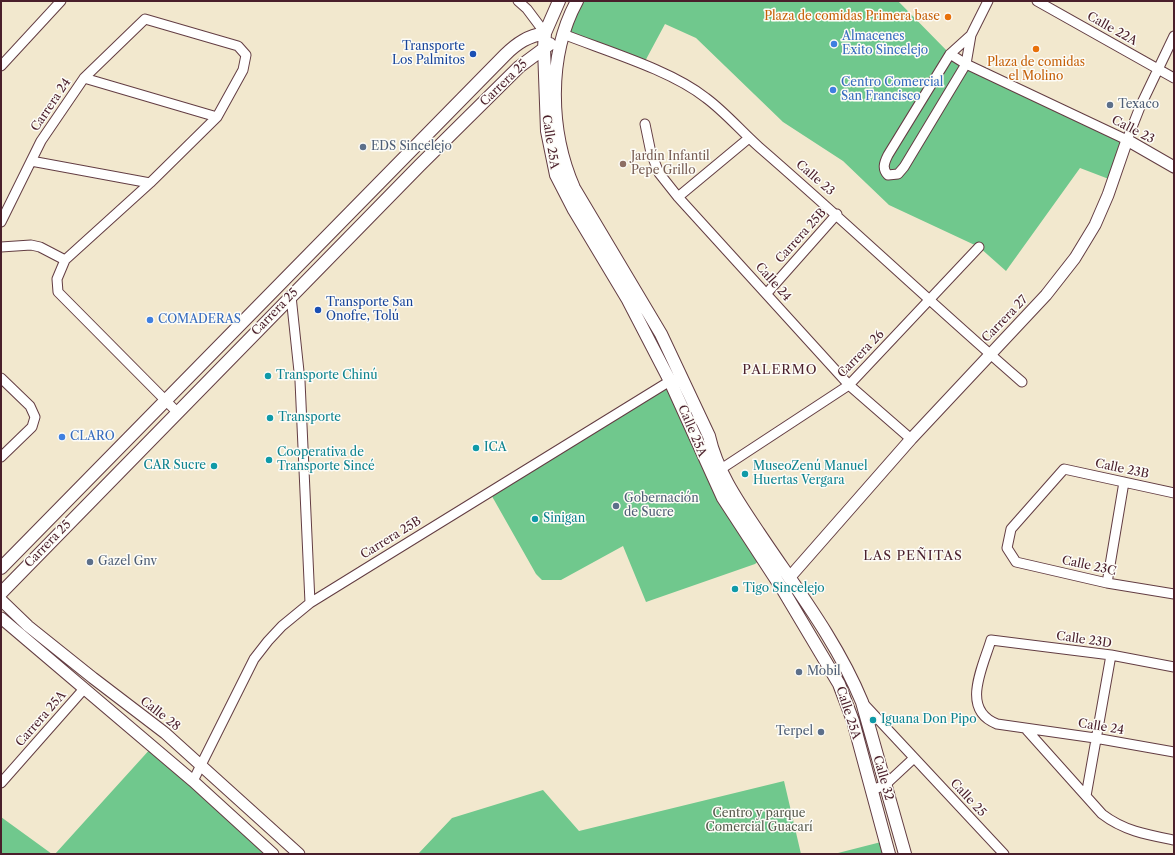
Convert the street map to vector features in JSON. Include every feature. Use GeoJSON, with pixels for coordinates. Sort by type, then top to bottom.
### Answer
{"type":"FeatureCollection","features":[{"type":"Feature","properties":{"kind":"main road","name":"Carrera 25"},"geometry":{"type":"LineString","coordinates":[[1,593],[291,296],[519,67],[546,42],[559,1]]}},
{"type":"Feature","properties":{"kind":"main road"},"geometry":{"type":"LineString","coordinates":[[557,63],[546,42],[563,34],[577,1]]}},
{"type":"Feature","properties":{"kind":"main road","name":"Calle 25A"},"geometry":{"type":"LineString","coordinates":[[563,34],[557,63],[557,126],[566,169],[574,188],[661,334],[709,436],[712,451],[733,493],[837,652],[862,702]]}},
{"type":"Feature","properties":{"kind":"main road","name":"Carrera 25"},"geometry":{"type":"LineString","coordinates":[[1,568],[518,42],[535,35],[546,42]]}},
{"type":"Feature","properties":{"kind":"main road","name":"Calle 25A"},"geometry":{"type":"LineString","coordinates":[[546,42],[547,131],[556,175],[574,210],[628,300],[670,381],[723,498],[783,590],[839,684],[853,721],[872,790]]}},
{"type":"Feature","properties":{"kind":"main road"},"geometry":{"type":"LineString","coordinates":[[670,381],[673,379],[678,382],[704,438],[712,451]]}},
{"type":"Feature","properties":{"kind":"main road","name":"Calle 32"},"geometry":{"type":"LineString","coordinates":[[862,702],[905,854]]}},
{"type":"Feature","properties":{"kind":"main road","name":"Calle 32"},"geometry":{"type":"LineString","coordinates":[[872,790],[889,854]]}},
{"type":"Feature","properties":{"kind":"street"},"geometry":{"type":"LineString","coordinates":[[1,66],[62,1]]}},
{"type":"Feature","properties":{"kind":"street"},"geometry":{"type":"LineString","coordinates":[[518,1],[527,9],[546,42]]}},
{"type":"Feature","properties":{"kind":"street"},"geometry":{"type":"LineString","coordinates":[[972,35],[950,54],[888,155],[884,164],[884,171],[888,176],[898,174],[904,167],[966,64],[972,35],[988,1]]}},
{"type":"Feature","properties":{"kind":"street","name":"Calle 22A"},"geometry":{"type":"LineString","coordinates":[[1037,1],[1174,78]]}},
{"type":"Feature","properties":{"kind":"street","name":"Carrera 24"},"geometry":{"type":"LineString","coordinates":[[1,222],[41,141],[84,78],[145,19],[238,46],[246,55],[243,70],[217,117]]}},
{"type":"Feature","properties":{"kind":"street","name":"Calle 23"},"geometry":{"type":"LineString","coordinates":[[563,34],[678,80],[706,97],[749,138],[837,214],[928,300],[1022,382]]}},
{"type":"Feature","properties":{"kind":"street","name":"Carrera 27"},"geometry":{"type":"LineString","coordinates":[[789,578],[911,438],[1046,295],[1075,258],[1095,225],[1108,195],[1127,140],[1158,68],[1174,36]]}},
{"type":"Feature","properties":{"kind":"street","name":"Calle 23"},"geometry":{"type":"LineString","coordinates":[[950,54],[966,64],[1127,140],[1174,167]]}},
{"type":"Feature","properties":{"kind":"street"},"geometry":{"type":"LineString","coordinates":[[84,78],[217,117],[150,183],[65,260],[57,279],[58,292],[178,412]]}},
{"type":"Feature","properties":{"kind":"street","name":"Calle 24"},"geometry":{"type":"LineString","coordinates":[[645,124],[651,153],[659,173],[678,197],[767,293],[849,385],[911,438]]}},
{"type":"Feature","properties":{"kind":"street"},"geometry":{"type":"LineString","coordinates":[[678,197],[749,138]]}},
{"type":"Feature","properties":{"kind":"street"},"geometry":{"type":"LineString","coordinates":[[32,161],[150,183]]}},
{"type":"Feature","properties":{"kind":"street","name":"Carrera 25B"},"geometry":{"type":"LineString","coordinates":[[767,293],[837,214]]}},
{"type":"Feature","properties":{"kind":"street"},"geometry":{"type":"LineString","coordinates":[[1,247],[31,245],[40,247],[65,260]]}},
{"type":"Feature","properties":{"kind":"street","name":"Carrera 26"},"geometry":{"type":"LineString","coordinates":[[721,469],[849,385],[979,247]]}},
{"type":"Feature","properties":{"kind":"street"},"geometry":{"type":"LineString","coordinates":[[291,296],[300,388],[310,603]]}},
{"type":"Feature","properties":{"kind":"street"},"geometry":{"type":"LineString","coordinates":[[1,378],[30,406],[35,417],[32,427],[1,457]]}},
{"type":"Feature","properties":{"kind":"street","name":"Carrera 25B"},"geometry":{"type":"LineString","coordinates":[[193,781],[254,659],[268,640],[282,626],[310,603],[489,491],[670,381]]}},
{"type":"Feature","properties":{"kind":"street","name":"Calle 23B"},"geometry":{"type":"LineString","coordinates":[[1007,548],[1011,529],[1064,469],[1174,492]]}},
{"type":"Feature","properties":{"kind":"street"},"geometry":{"type":"LineString","coordinates":[[1107,583],[1124,482]]}},
{"type":"Feature","properties":{"kind":"street","name":"Calle 23C"},"geometry":{"type":"LineString","coordinates":[[1007,548],[1016,562],[1107,583],[1174,594]]}},
{"type":"Feature","properties":{"kind":"street","name":"Calle 28"},"geometry":{"type":"LineString","coordinates":[[1,600],[28,626],[165,733],[299,854]]}},
{"type":"Feature","properties":{"kind":"street"},"geometry":{"type":"LineString","coordinates":[[1,618],[193,781],[273,854]]}},
{"type":"Feature","properties":{"kind":"street","name":"Calle 24"},"geometry":{"type":"LineString","coordinates":[[991,640],[976,688],[976,701],[980,714],[986,720],[997,724],[1096,738],[1174,752]]}},
{"type":"Feature","properties":{"kind":"street","name":"Calle 23D"},"geometry":{"type":"LineString","coordinates":[[991,640],[1111,655],[1174,667]]}},
{"type":"Feature","properties":{"kind":"street"},"geometry":{"type":"LineString","coordinates":[[1086,796],[1111,655]]}},
{"type":"Feature","properties":{"kind":"street","name":"Carrera 25A"},"geometry":{"type":"LineString","coordinates":[[1,783],[84,690]]}},
{"type":"Feature","properties":{"kind":"street","name":"Calle 25"},"geometry":{"type":"LineString","coordinates":[[862,702],[1004,854]]}},
{"type":"Feature","properties":{"kind":"street"},"geometry":{"type":"LineString","coordinates":[[1025,728],[1102,814],[1115,824],[1128,830],[1174,840]]}},
{"type":"Feature","properties":{"kind":"street"},"geometry":{"type":"LineString","coordinates":[[872,790],[885,785],[914,758]]}},
{"type":"Feature","properties":{"kind":"green space"},"geometry":{"type":"Polygon","coordinates":[[[577,1],[898,1],[950,54],[1127,140],[1114,181],[1080,168],[1006,271],[979,247],[889,205],[843,161],[783,122],[696,38],[665,24],[643,65],[563,34],[577,1]]]}},
{"type":"Feature","properties":{"kind":"green space"},"geometry":{"type":"Polygon","coordinates":[[[670,381],[762,558],[755,564],[646,602],[623,546],[561,580],[542,580],[536,574],[489,491],[670,381]]]}},
{"type":"Feature","properties":{"kind":"green space"},"geometry":{"type":"Polygon","coordinates":[[[152,747],[273,854],[55,854],[152,747]]]}},
{"type":"Feature","properties":{"kind":"green space","name":"Centro y parque Comercial Guacarí"},"geometry":{"type":"Polygon","coordinates":[[[784,781],[801,854],[418,854],[452,818],[543,790],[579,831],[784,781]]]}},
{"type":"Feature","properties":{"kind":"green space"},"geometry":{"type":"Polygon","coordinates":[[[1,817],[52,854],[1,854],[1,817]]]}},
{"type":"Feature","properties":{"kind":"green space","name":"Centro y parque Comercial Guacarí"},"geometry":{"type":"Polygon","coordinates":[[[885,841],[889,854],[838,854],[838,853],[885,841]]]}},
{"type":"Feature","properties":{"kind":"place","name":"Plaza de comidas Primera base"},"geometry":{"type":"Point","coordinates":[948,17]}},
{"type":"Feature","properties":{"kind":"place","name":"Almacenes Exito Sincelejo"},"geometry":{"type":"Point","coordinates":[834,44]}},
{"type":"Feature","properties":{"kind":"place","name":"Plaza de comidas el Molino"},"geometry":{"type":"Point","coordinates":[1036,49]}},
{"type":"Feature","properties":{"kind":"place","name":"Transporte Los Palmitos"},"geometry":{"type":"Point","coordinates":[473,54]}},
{"type":"Feature","properties":{"kind":"place","name":"Centro Comercial San Francisco"},"geometry":{"type":"Point","coordinates":[833,90]}},
{"type":"Feature","properties":{"kind":"place","name":"Texaco"},"geometry":{"type":"Point","coordinates":[1110,105]}},
{"type":"Feature","properties":{"kind":"place","name":"EDS Sincelejo"},"geometry":{"type":"Point","coordinates":[363,147]}},
{"type":"Feature","properties":{"kind":"place","name":"Jardín Infantil Pepe Grillo"},"geometry":{"type":"Point","coordinates":[623,164]}},
{"type":"Feature","properties":{"kind":"place","name":"Transporte San Onofre, Tolú"},"geometry":{"type":"Point","coordinates":[318,310]}},
{"type":"Feature","properties":{"kind":"place","name":"COMADERAS"},"geometry":{"type":"Point","coordinates":[150,320]}},
{"type":"Feature","properties":{"kind":"place","name":"Transporte Chinú"},"geometry":{"type":"Point","coordinates":[268,376]}},
{"type":"Feature","properties":{"kind":"place","name":"Transporte"},"geometry":{"type":"Point","coordinates":[270,418]}},
{"type":"Feature","properties":{"kind":"place","name":"CLARO"},"geometry":{"type":"Point","coordinates":[62,437]}},
{"type":"Feature","properties":{"kind":"place","name":"ICA"},"geometry":{"type":"Point","coordinates":[476,448]}},
{"type":"Feature","properties":{"kind":"place","name":"Cooperativa de Transporte Sincé"},"geometry":{"type":"Point","coordinates":[269,460]}},
{"type":"Feature","properties":{"kind":"place","name":"CAR Sucre"},"geometry":{"type":"Point","coordinates":[214,466]}},
{"type":"Feature","properties":{"kind":"place","name":"MuseoZenú Manuel Huertas Vergara"},"geometry":{"type":"Point","coordinates":[745,474]}},
{"type":"Feature","properties":{"kind":"place","name":"Gobernación de Sucre"},"geometry":{"type":"Point","coordinates":[616,506]}},
{"type":"Feature","properties":{"kind":"place","name":"Sinigan"},"geometry":{"type":"Point","coordinates":[535,519]}},
{"type":"Feature","properties":{"kind":"place","name":"Gazel Gnv"},"geometry":{"type":"Point","coordinates":[90,562]}},
{"type":"Feature","properties":{"kind":"place","name":"Tigo Sincelejo"},"geometry":{"type":"Point","coordinates":[735,589]}},
{"type":"Feature","properties":{"kind":"place","name":"Mobil"},"geometry":{"type":"Point","coordinates":[799,672]}},
{"type":"Feature","properties":{"kind":"place","name":"Iguana Don Pipo"},"geometry":{"type":"Point","coordinates":[873,720]}},
{"type":"Feature","properties":{"kind":"place","name":"Terpel"},"geometry":{"type":"Point","coordinates":[821,732]}},
{"type":"Feature","properties":{"kind":"district","name":"PALERMO"},"geometry":{"type":"Point","coordinates":[780,370]}},
{"type":"Feature","properties":{"kind":"district","name":"LAS PEÑITAS"},"geometry":{"type":"Point","coordinates":[913,556]}}]}
